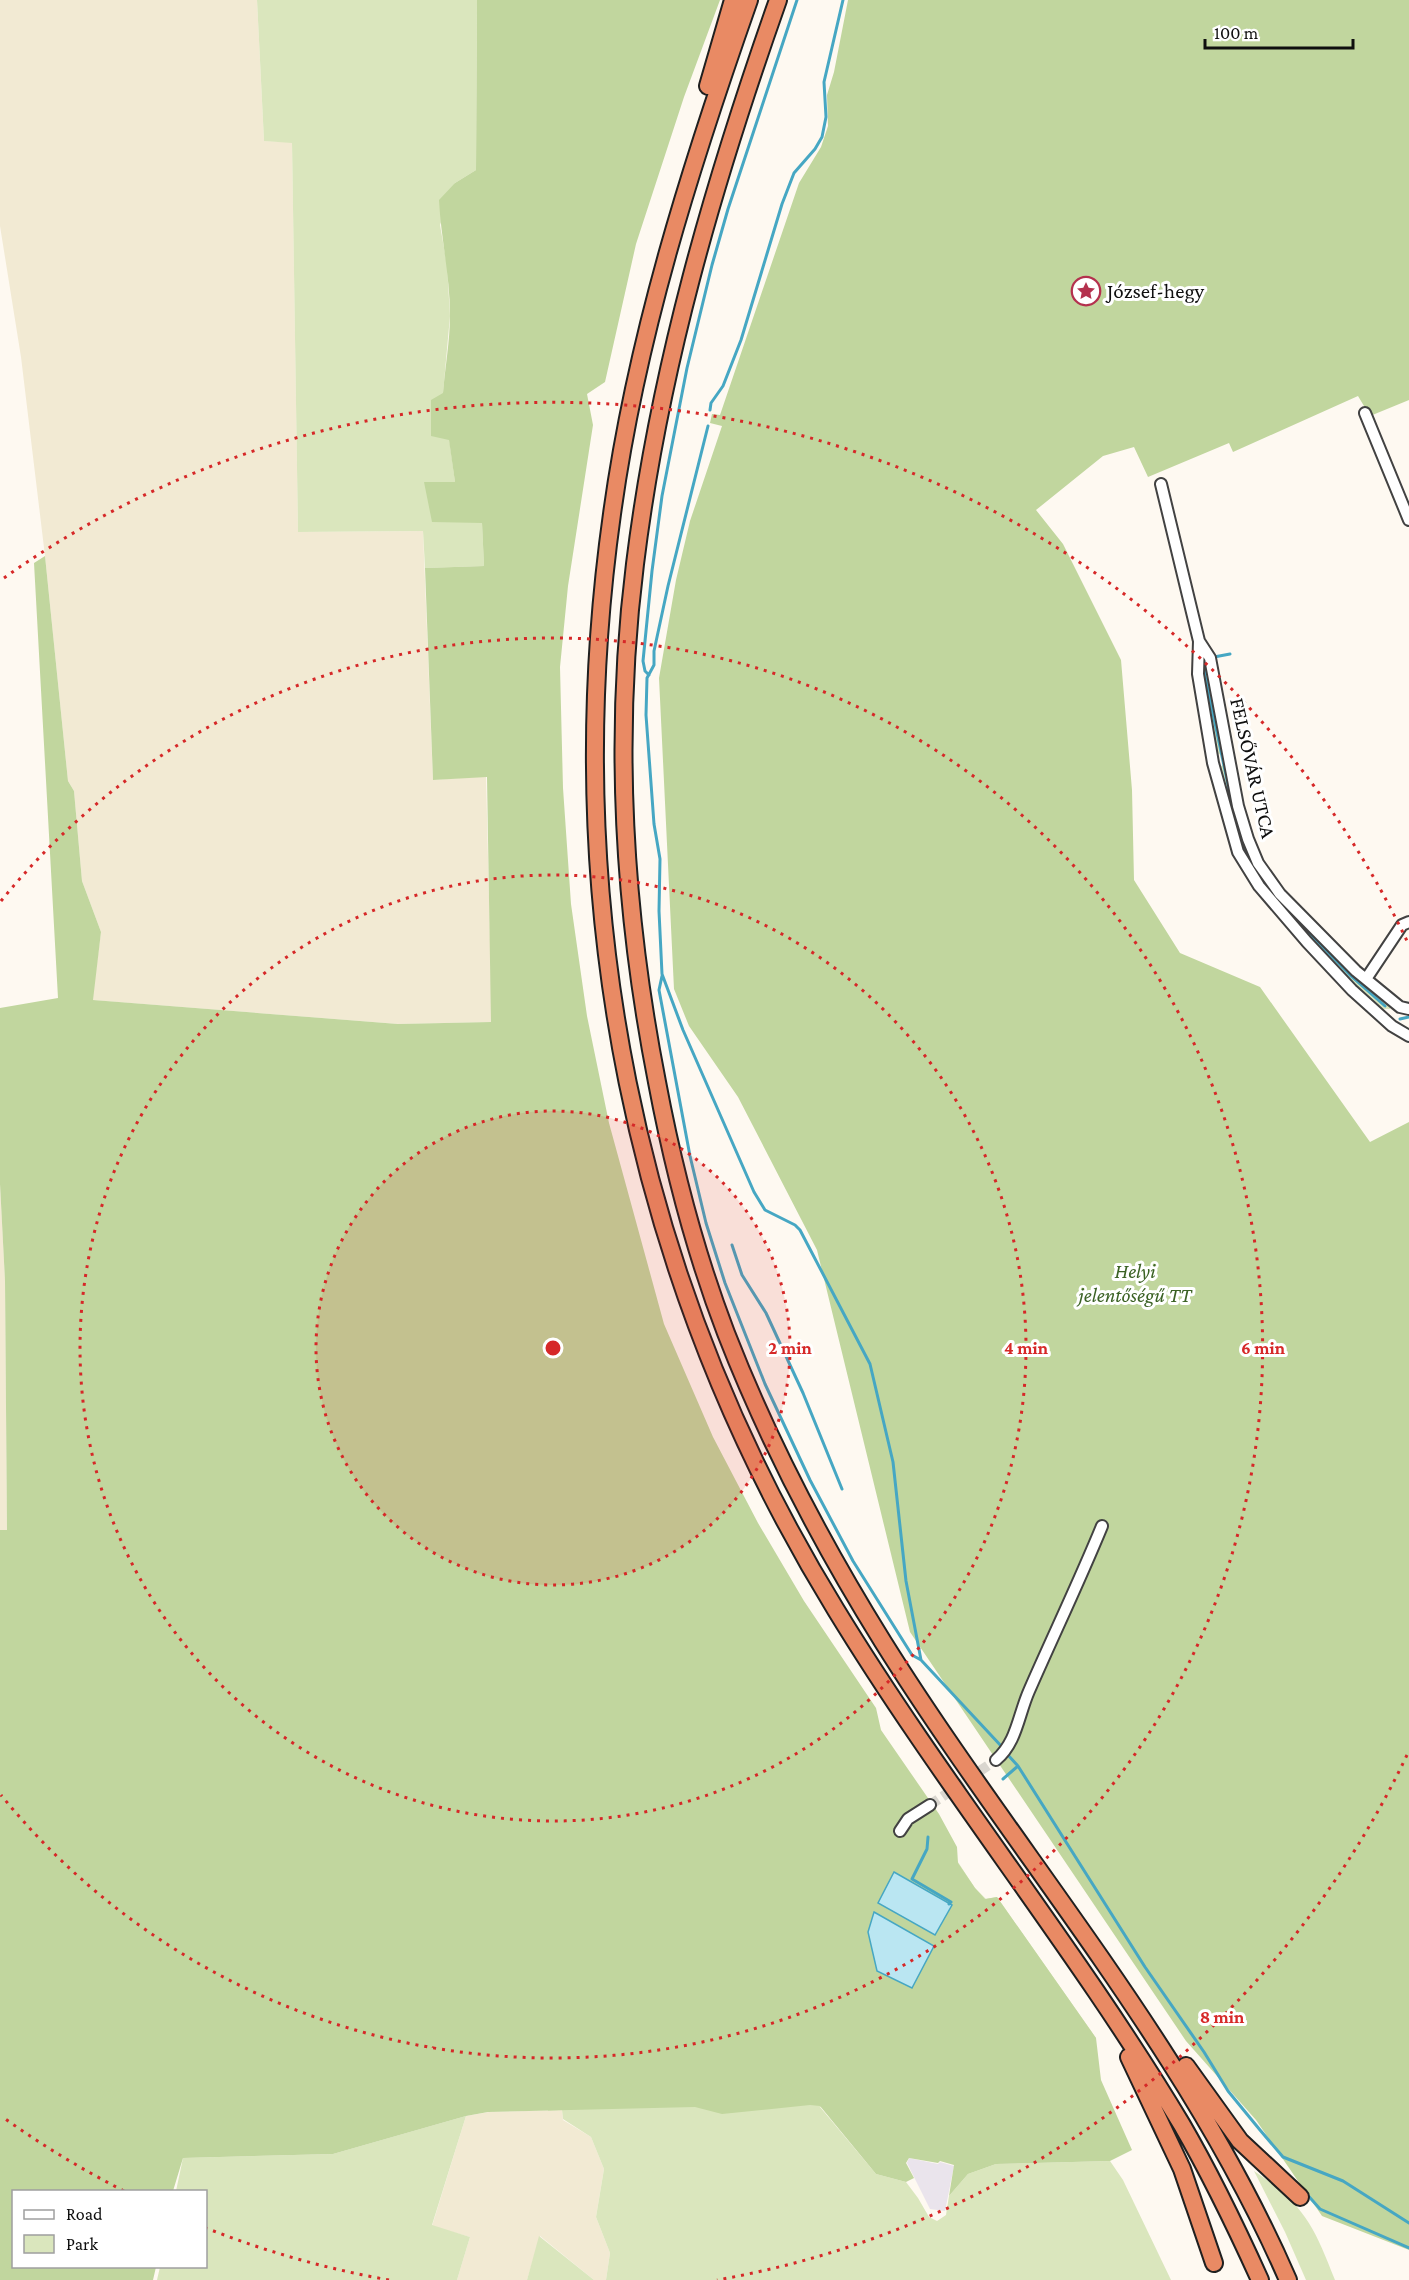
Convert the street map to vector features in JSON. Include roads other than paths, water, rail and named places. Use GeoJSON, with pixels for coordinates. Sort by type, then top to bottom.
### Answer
{"type":"FeatureCollection","features":[{"type":"Feature","properties":{"kind":"highway"},"geometry":{"type":"LineString","coordinates":[[710,110],[708,86],[733,0]]}},
{"type":"Feature","properties":{"kind":"highway"},"geometry":{"type":"LineString","coordinates":[[750,0],[710,110],[666,256],[637,378],[612,509],[601,609],[594,720],[597,850],[605,949],[626,1078],[657,1209],[690,1305],[735,1416],[778,1508],[833,1606],[872,1669],[1146,2067],[1204,2164],[1260,2280]]}},
{"type":"Feature","properties":{"kind":"highway"},"geometry":{"type":"LineString","coordinates":[[778,0],[742,103],[679,321],[652,451],[634,569],[625,681],[624,801],[629,901],[647,1035],[683,1201],[698,1254],[726,1333],[756,1405],[795,1487],[838,1566],[900,1667],[1152,2032],[1243,2185],[1288,2280]]}},
{"type":"Feature","properties":{"kind":"highway"},"geometry":{"type":"LineString","coordinates":[[1110,2015],[1173,2148],[1214,2263]]}},
{"type":"Feature","properties":{"kind":"highway"},"geometry":{"type":"LineString","coordinates":[[1152,2032],[1177,2053],[1240,2141],[1300,2197]]}},
{"type":"Feature","properties":{"kind":"street"},"geometry":{"type":"LineString","coordinates":[[1365,413],[1409,520]]}},
{"type":"Feature","properties":{"kind":"street","name":"FELSŐVÁR UTCA"},"geometry":{"type":"LineString","coordinates":[[1161,484],[1199,641],[1198,674],[1214,764],[1233,836],[1243,862],[1259,886],[1352,990],[1396,1015]]}},
{"type":"Feature","properties":{"kind":"street","name":"FELSŐVÁR UTCA"},"geometry":{"type":"LineString","coordinates":[[1199,641],[1210,658],[1238,806],[1258,863],[1280,894],[1366,979],[1396,1015],[1409,1036]]}},
{"type":"Feature","properties":{"kind":"street"},"geometry":{"type":"LineString","coordinates":[[1366,979],[1402,925],[1409,922]]}},
{"type":"Feature","properties":{"kind":"street"},"geometry":{"type":"LineString","coordinates":[[1003,1754],[1012,1742],[1023,1705],[1102,1526]]}},
{"type":"Feature","properties":{"kind":"street"},"geometry":{"type":"LineString","coordinates":[[900,1831],[908,1819],[930,1805]]}},
{"type":"Feature","properties":{"kind":"water"},"geometry":{"type":"Polygon","coordinates":[[[894,1872],[952,1905],[935,1935],[878,1903],[894,1872]]]}},
{"type":"Feature","properties":{"kind":"water"},"geometry":{"type":"Polygon","coordinates":[[[874,1912],[934,1946],[912,1988],[877,1971],[868,1932],[874,1912]]]}},
{"type":"Feature","properties":{"kind":"waterway"},"geometry":{"type":"LineString","coordinates":[[649,675],[645,671],[643,661],[652,571],[662,496],[687,368],[728,209],[797,0]]}},
{"type":"Feature","properties":{"kind":"waterway"},"geometry":{"type":"LineString","coordinates":[[710,410],[711,403],[723,386],[741,340],[782,204],[794,173],[815,149],[822,137],[826,117],[824,82],[843,0]]}},
{"type":"Feature","properties":{"kind":"waterway"},"geometry":{"type":"LineString","coordinates":[[708,426],[668,586],[654,651],[654,665],[647,678],[646,715],[654,824],[660,859],[659,911],[662,974],[683,1030],[754,1192],[765,1210],[795,1225],[800,1230],[870,1364],[893,1462],[906,1581],[921,1660]]}},
{"type":"Feature","properties":{"kind":"waterway"},"geometry":{"type":"LineString","coordinates":[[1214,657],[1230,654]]}},
{"type":"Feature","properties":{"kind":"waterway"},"geometry":{"type":"LineString","coordinates":[[1206,659],[1204,661],[1205,676],[1237,827],[1251,864],[1284,907],[1351,976],[1385,1006]]}},
{"type":"Feature","properties":{"kind":"waterway"},"geometry":{"type":"LineString","coordinates":[[662,976],[659,990],[690,1156],[706,1223],[725,1283],[765,1384],[810,1480],[853,1561],[912,1655],[921,1660],[1003,1748]]}},
{"type":"Feature","properties":{"kind":"waterway"},"geometry":{"type":"LineString","coordinates":[[1400,1019],[1409,1017]]}},
{"type":"Feature","properties":{"kind":"waterway"},"geometry":{"type":"LineString","coordinates":[[732,1245],[742,1275],[766,1313],[803,1393],[842,1489]]}},
{"type":"Feature","properties":{"kind":"waterway"},"geometry":{"type":"LineString","coordinates":[[1003,1779],[1018,1766],[1007,1754]]}},
{"type":"Feature","properties":{"kind":"waterway"},"geometry":{"type":"LineString","coordinates":[[1018,1766],[1145,1967],[1228,2091],[1283,2157],[1343,2181],[1409,2223]]}},
{"type":"Feature","properties":{"kind":"waterway"},"geometry":{"type":"LineString","coordinates":[[928,1837],[927,1849],[912,1879],[951,1902],[949,1904]]}},
{"type":"Feature","properties":{"kind":"waterway"},"geometry":{"type":"LineString","coordinates":[[1304,2191],[1320,2209],[1409,2248]]}},
{"type":"Feature","properties":{"kind":"tunnel"},"geometry":{"type":"LineString","coordinates":[[930,1805],[996,1760]]}},
{"type":"Feature","properties":{"kind":"place","name":"József-hegy"},"geometry":{"type":"Point","coordinates":[1086,291]}},
{"type":"Feature","properties":{"kind":"park label","name":"Helyi jelentőségű TT"},"geometry":{"type":"Point","coordinates":[1135,1283]}}]}
